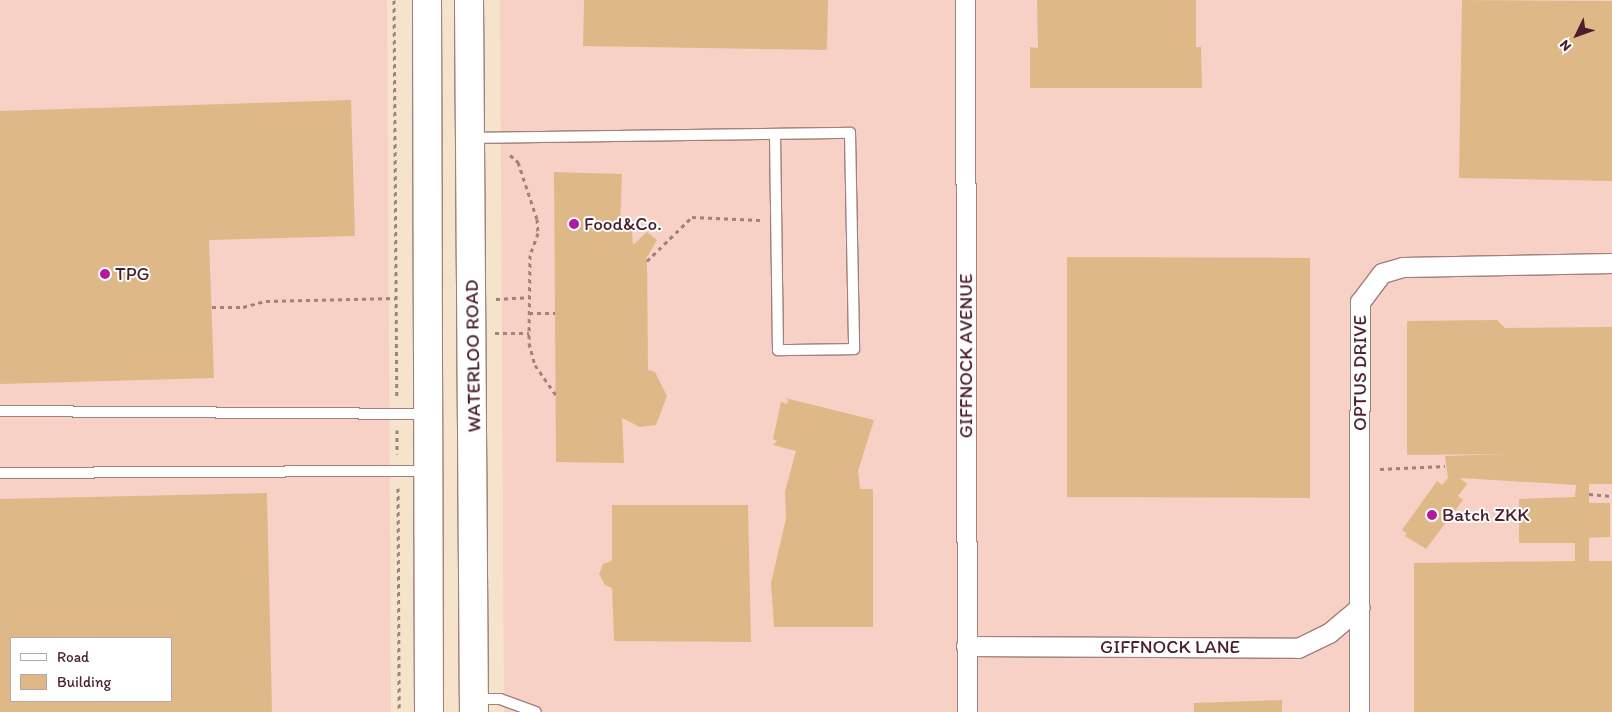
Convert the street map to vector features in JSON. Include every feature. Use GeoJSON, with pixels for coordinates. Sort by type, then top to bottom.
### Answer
{"type":"FeatureCollection","features":[{"type":"Feature","properties":{"kind":"street"},"geometry":{"type":"LineString","coordinates":[[427,0],[429,712]]}},
{"type":"Feature","properties":{"kind":"street","name":"WATERLOO ROAD"},"geometry":{"type":"LineString","coordinates":[[470,0],[474,705]]}},
{"type":"Feature","properties":{"kind":"street","name":"GIFFNOCK AVENUE"},"geometry":{"type":"LineString","coordinates":[[965,0],[966,712]]}},
{"type":"Feature","properties":{"kind":"street","name":"OPTUS DRIVE"},"geometry":{"type":"LineString","coordinates":[[1359,712],[1360,302],[1382,273],[1403,267],[1445,264],[1612,264]]}},
{"type":"Feature","properties":{"kind":"street","name":"GIFFNOCK LANE"},"geometry":{"type":"LineString","coordinates":[[966,646],[1298,648],[1329,633],[1360,607]]}},
{"type":"Feature","properties":{"kind":"lane"},"geometry":{"type":"LineString","coordinates":[[471,138],[850,133],[854,349],[778,350],[775,134]]}},
{"type":"Feature","properties":{"kind":"lane"},"geometry":{"type":"LineString","coordinates":[[0,412],[428,414]]}},
{"type":"Feature","properties":{"kind":"lane"},"geometry":{"type":"LineString","coordinates":[[0,473],[428,471]]}},
{"type":"Feature","properties":{"kind":"lane"},"geometry":{"type":"LineString","coordinates":[[474,705],[500,699],[536,712]]}},
{"type":"Feature","properties":{"kind":"path"},"geometry":{"type":"LineString","coordinates":[[394,0],[399,712]]}},
{"type":"Feature","properties":{"kind":"path"},"geometry":{"type":"LineString","coordinates":[[513,158],[529,189],[537,219],[538,233],[530,255],[529,333],[535,365],[556,396]]}},
{"type":"Feature","properties":{"kind":"path"},"geometry":{"type":"LineString","coordinates":[[647,261],[692,217],[776,220]]}},
{"type":"Feature","properties":{"kind":"path"},"geometry":{"type":"LineString","coordinates":[[495,299],[530,297]]}},
{"type":"Feature","properties":{"kind":"path"},"geometry":{"type":"LineString","coordinates":[[212,308],[243,307],[266,301],[396,298]]}},
{"type":"Feature","properties":{"kind":"path"},"geometry":{"type":"LineString","coordinates":[[529,313],[555,313]]}},
{"type":"Feature","properties":{"kind":"path"},"geometry":{"type":"LineString","coordinates":[[495,333],[529,333]]}},
{"type":"Feature","properties":{"kind":"path"},"geometry":{"type":"LineString","coordinates":[[1359,470],[1445,466]]}},
{"type":"Feature","properties":{"kind":"path"},"geometry":{"type":"LineString","coordinates":[[1589,494],[1612,496]]}},
{"type":"Feature","properties":{"kind":"shaded area"},"geometry":{"type":"Polygon","coordinates":[[[0,0],[387,0],[391,712],[0,712],[0,0]]]}},
{"type":"Feature","properties":{"kind":"shaded area"},"geometry":{"type":"Polygon","coordinates":[[[500,0],[1612,0],[1612,712],[504,712],[500,0]]]}},
{"type":"Feature","properties":{"kind":"building"},"geometry":{"type":"Polygon","coordinates":[[[584,0],[828,0],[827,50],[583,46],[584,0]]]}},
{"type":"Feature","properties":{"kind":"building"},"geometry":{"type":"Polygon","coordinates":[[[1037,0],[1196,0],[1196,47],[1201,47],[1202,88],[1030,88],[1030,47],[1038,48],[1037,0]]]}},
{"type":"Feature","properties":{"kind":"building"},"geometry":{"type":"Polygon","coordinates":[[[1462,0],[1612,1],[1612,181],[1459,178],[1462,0]]]}},
{"type":"Feature","properties":{"kind":"building","name":"TPG"},"geometry":{"type":"Polygon","coordinates":[[[351,100],[355,236],[209,240],[214,378],[0,384],[0,111],[351,100]]]}},
{"type":"Feature","properties":{"kind":"building"},"geometry":{"type":"Polygon","coordinates":[[[554,172],[622,174],[620,226],[632,231],[633,245],[647,232],[657,240],[647,257],[648,370],[655,372],[667,396],[656,425],[640,427],[622,418],[624,463],[556,462],[554,172]]]}},
{"type":"Feature","properties":{"kind":"building"},"geometry":{"type":"Polygon","coordinates":[[[1067,257],[1310,258],[1310,498],[1067,497],[1067,257]]]}},
{"type":"Feature","properties":{"kind":"building"},"geometry":{"type":"Polygon","coordinates":[[[1497,320],[1505,328],[1612,327],[1612,484],[1589,484],[1589,503],[1610,503],[1610,537],[1589,538],[1589,561],[1612,561],[1612,712],[1414,712],[1414,563],[1575,561],[1575,543],[1519,543],[1519,499],[1575,497],[1576,485],[1460,478],[1467,484],[1458,496],[1463,500],[1426,549],[1405,536],[1407,533],[1402,530],[1437,481],[1442,485],[1448,478],[1445,456],[1506,454],[1407,455],[1407,321],[1497,320]]]}},
{"type":"Feature","properties":{"kind":"building"},"geometry":{"type":"Polygon","coordinates":[[[785,398],[874,420],[858,471],[860,489],[873,489],[873,627],[774,627],[771,583],[786,519],[785,491],[796,451],[773,445],[777,441],[773,439],[781,402],[787,404],[788,400],[785,398]]]}},
{"type":"Feature","properties":{"kind":"building"},"geometry":{"type":"Polygon","coordinates":[[[267,493],[272,712],[0,712],[0,499],[267,493]]]}},
{"type":"Feature","properties":{"kind":"building"},"geometry":{"type":"Polygon","coordinates":[[[612,505],[748,505],[751,642],[614,641],[612,588],[605,585],[599,574],[603,564],[612,561],[612,505]]]}},
{"type":"Feature","properties":{"kind":"building"},"geometry":{"type":"Polygon","coordinates":[[[1282,700],[1282,712],[1194,712],[1194,703],[1282,700]]]}},
{"type":"Feature","properties":{"kind":"place","name":"Food&Co."},"geometry":{"type":"Point","coordinates":[574,224]}},
{"type":"Feature","properties":{"kind":"place","name":"TPG"},"geometry":{"type":"Point","coordinates":[105,274]}},
{"type":"Feature","properties":{"kind":"place","name":"Batch ZKK"},"geometry":{"type":"Point","coordinates":[1432,515]}}]}
